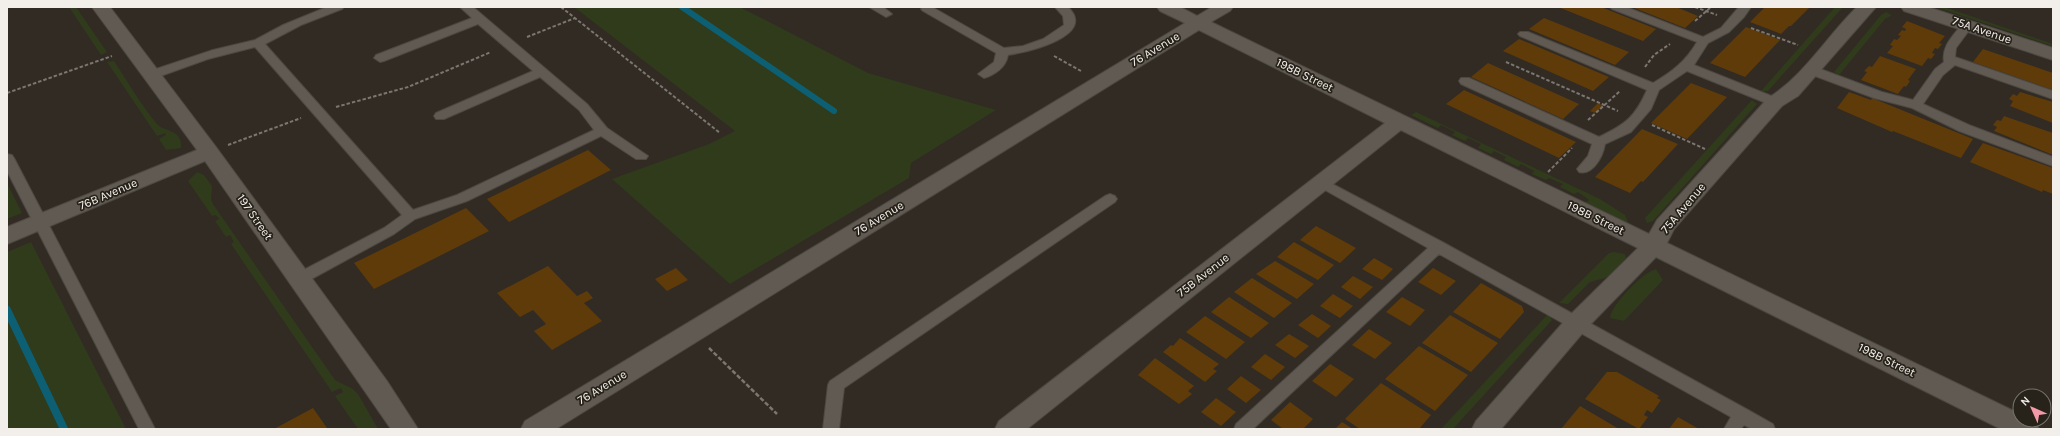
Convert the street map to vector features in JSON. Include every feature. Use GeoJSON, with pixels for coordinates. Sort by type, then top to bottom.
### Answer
{"type":"FeatureCollection","features":[{"type":"Feature","properties":{"kind":"street","name":"197 Street"},"geometry":{"type":"LineString","coordinates":[[101,7],[209,152],[378,388],[405,429]]}},
{"type":"Feature","properties":{"kind":"street","name":"198B Street"},"geometry":{"type":"LineString","coordinates":[[1166,7],[2026,429]]}},
{"type":"Feature","properties":{"kind":"street","name":"76 Avenue"},"geometry":{"type":"LineString","coordinates":[[534,429],[1224,7]]}},
{"type":"Feature","properties":{"kind":"street","name":"75A Avenue"},"geometry":{"type":"LineString","coordinates":[[1485,429],[1577,323],[1654,246],[1665,225],[1775,102],[1791,92],[1851,23],[1867,7]]}},
{"type":"Feature","properties":{"kind":"street","name":"75A Avenue"},"geometry":{"type":"LineString","coordinates":[[1910,7],[2053,54]]}},
{"type":"Feature","properties":{"kind":"street","name":"75B Avenue"},"geometry":{"type":"LineString","coordinates":[[1008,429],[1399,122]]}},
{"type":"Feature","properties":{"kind":"street","name":"76B Avenue"},"geometry":{"type":"LineString","coordinates":[[7,236],[209,152]]}},
{"type":"Feature","properties":{"kind":"lane"},"geometry":{"type":"LineString","coordinates":[[151,75],[205,55],[258,43],[276,31],[301,20],[338,7]]}},
{"type":"Feature","properties":{"kind":"lane"},"geometry":{"type":"LineString","coordinates":[[466,7],[509,45],[583,106],[602,131],[641,156]]}},
{"type":"Feature","properties":{"kind":"lane"},"geometry":{"type":"LineString","coordinates":[[875,7],[886,14]]}},
{"type":"Feature","properties":{"kind":"lane"},"geometry":{"type":"LineString","coordinates":[[927,9],[1002,52],[1025,49],[1041,43],[1069,27],[1071,20],[1068,13],[1061,7]]}},
{"type":"Feature","properties":{"kind":"lane"},"geometry":{"type":"LineString","coordinates":[[1616,7],[1704,41]]}},
{"type":"Feature","properties":{"kind":"lane"},"geometry":{"type":"LineString","coordinates":[[1599,142],[1626,129],[1645,109],[1654,88],[1678,73],[1686,66],[1704,41],[1725,30],[1740,15],[1745,7]]}},
{"type":"Feature","properties":{"kind":"lane"},"geometry":{"type":"LineString","coordinates":[[380,58],[480,19]]}},
{"type":"Feature","properties":{"kind":"lane"},"geometry":{"type":"LineString","coordinates":[[1916,105],[1939,72],[1948,67],[1950,59],[1948,53],[1950,48],[1967,25]]}},
{"type":"Feature","properties":{"kind":"lane"},"geometry":{"type":"LineString","coordinates":[[1524,34],[1654,88]]}},
{"type":"Feature","properties":{"kind":"lane"},"geometry":{"type":"LineString","coordinates":[[258,43],[410,216]]}},
{"type":"Feature","properties":{"kind":"lane"},"geometry":{"type":"LineString","coordinates":[[984,74],[1000,64],[1002,52]]}},
{"type":"Feature","properties":{"kind":"lane"},"geometry":{"type":"LineString","coordinates":[[1950,59],[2053,95]]}},
{"type":"Feature","properties":{"kind":"lane"},"geometry":{"type":"LineString","coordinates":[[1686,66],[1775,102]]}},
{"type":"Feature","properties":{"kind":"lane"},"geometry":{"type":"LineString","coordinates":[[1811,70],[1878,95],[1916,105],[1960,126],[2053,162]]}},
{"type":"Feature","properties":{"kind":"lane"},"geometry":{"type":"LineString","coordinates":[[440,116],[541,72]]}},
{"type":"Feature","properties":{"kind":"lane"},"geometry":{"type":"LineString","coordinates":[[1465,81],[1599,142]]}},
{"type":"Feature","properties":{"kind":"lane"},"geometry":{"type":"LineString","coordinates":[[299,279],[389,231],[410,216],[462,198],[602,131]]}},
{"type":"Feature","properties":{"kind":"lane"},"geometry":{"type":"LineString","coordinates":[[1584,169],[1599,150],[1599,142]]}},
{"type":"Feature","properties":{"kind":"lane"},"geometry":{"type":"LineString","coordinates":[[7,158],[147,429]]}},
{"type":"Feature","properties":{"kind":"lane"},"geometry":{"type":"LineString","coordinates":[[1321,182],[1767,429]]}},
{"type":"Feature","properties":{"kind":"lane"},"geometry":{"type":"LineString","coordinates":[[831,429],[836,385],[1110,199]]}},
{"type":"Feature","properties":{"kind":"lane"},"geometry":{"type":"LineString","coordinates":[[1242,429],[1439,246]]}},
{"type":"Feature","properties":{"kind":"lane"},"geometry":{"type":"LineString","coordinates":[[1732,429],[1742,415]]}},
{"type":"Feature","properties":{"kind":"path"},"geometry":{"type":"LineString","coordinates":[[561,7],[720,133]]}},
{"type":"Feature","properties":{"kind":"path"},"geometry":{"type":"LineString","coordinates":[[1695,7],[1706,11]]}},
{"type":"Feature","properties":{"kind":"path"},"geometry":{"type":"LineString","coordinates":[[1692,24],[1711,7]]}},
{"type":"Feature","properties":{"kind":"path"},"geometry":{"type":"LineString","coordinates":[[209,152],[319,112],[408,87],[575,18]]}},
{"type":"Feature","properties":{"kind":"path"},"geometry":{"type":"LineString","coordinates":[[1750,27],[1798,45]]}},
{"type":"Feature","properties":{"kind":"path"},"geometry":{"type":"LineString","coordinates":[[1641,71],[1650,59],[1674,41]]}},
{"type":"Feature","properties":{"kind":"path"},"geometry":{"type":"LineString","coordinates":[[7,93],[132,49]]}},
{"type":"Feature","properties":{"kind":"path"},"geometry":{"type":"LineString","coordinates":[[1506,62],[1619,111]]}},
{"type":"Feature","properties":{"kind":"path"},"geometry":{"type":"LineString","coordinates":[[1590,125],[1588,120],[1622,89]]}},
{"type":"Feature","properties":{"kind":"path"},"geometry":{"type":"LineString","coordinates":[[1645,122],[1705,149]]}},
{"type":"Feature","properties":{"kind":"path"},"geometry":{"type":"LineString","coordinates":[[1548,172],[1575,146]]}},
{"type":"Feature","properties":{"kind":"path"},"geometry":{"type":"LineString","coordinates":[[708,346],[777,414]]}},
{"type":"Feature","properties":{"kind":"green space"},"geometry":{"type":"Polygon","coordinates":[[[69,7],[76,7],[107,52],[101,55],[69,7]]]}},
{"type":"Feature","properties":{"kind":"green space"},"geometry":{"type":"Polygon","coordinates":[[[574,7],[740,7],[868,73],[996,110],[911,163],[909,178],[730,284],[612,179],[709,144],[735,131],[574,7]]]}},
{"type":"Feature","properties":{"kind":"green space"},"geometry":{"type":"Polygon","coordinates":[[[1835,7],[1843,7],[1768,91],[1761,91],[1835,7]]]}},
{"type":"Feature","properties":{"kind":"green space"},"geometry":{"type":"Polygon","coordinates":[[[1936,7],[1944,7],[2053,44],[2053,46],[1936,7]]]}},
{"type":"Feature","properties":{"kind":"green space"},"geometry":{"type":"Polygon","coordinates":[[[1886,12],[1892,15],[1885,19],[1839,75],[1834,72],[1881,15],[1886,12]]]}},
{"type":"Feature","properties":{"kind":"green space"},"geometry":{"type":"Polygon","coordinates":[[[114,61],[151,117],[160,127],[176,134],[179,137],[181,148],[166,150],[159,139],[166,135],[165,133],[157,136],[107,62],[114,61]]]}},
{"type":"Feature","properties":{"kind":"green space"},"geometry":{"type":"Polygon","coordinates":[[[1752,100],[1757,104],[1653,221],[1647,223],[1645,218],[1752,100]]]}},
{"type":"Feature","properties":{"kind":"green space"},"geometry":{"type":"Polygon","coordinates":[[[1416,112],[1600,199],[1625,215],[1629,224],[1584,203],[1589,200],[1578,192],[1574,194],[1560,187],[1563,184],[1549,178],[1546,180],[1532,174],[1534,171],[1521,164],[1518,167],[1504,160],[1506,157],[1494,151],[1491,154],[1478,148],[1481,144],[1468,138],[1465,141],[1452,135],[1455,132],[1441,125],[1438,128],[1411,115],[1416,112]]]}},
{"type":"Feature","properties":{"kind":"green space"},"geometry":{"type":"Polygon","coordinates":[[[197,172],[204,175],[212,186],[211,200],[213,204],[335,380],[353,389],[358,394],[378,429],[358,429],[335,396],[343,392],[341,388],[332,392],[231,244],[234,242],[230,235],[226,237],[215,221],[219,219],[216,215],[212,216],[188,181],[197,172]]]}},
{"type":"Feature","properties":{"kind":"green space"},"geometry":{"type":"Polygon","coordinates":[[[7,183],[22,213],[7,219],[7,183]]]}},
{"type":"Feature","properties":{"kind":"green space"},"geometry":{"type":"Polygon","coordinates":[[[31,242],[126,429],[7,429],[7,252],[31,242]]]}},
{"type":"Feature","properties":{"kind":"green space"},"geometry":{"type":"Polygon","coordinates":[[[1614,252],[1625,254],[1626,258],[1612,274],[1605,278],[1590,282],[1568,304],[1559,303],[1609,253],[1614,252]]]}},
{"type":"Feature","properties":{"kind":"green space"},"geometry":{"type":"Polygon","coordinates":[[[1656,269],[1663,280],[1624,321],[1610,318],[1616,305],[1628,290],[1643,276],[1656,269]]]}},
{"type":"Feature","properties":{"kind":"green space"},"geometry":{"type":"Polygon","coordinates":[[[1548,314],[1552,320],[1453,429],[1441,429],[1548,314]]]}},
{"type":"Feature","properties":{"kind":"building"},"geometry":{"type":"Polygon","coordinates":[[[1558,7],[1601,7],[1656,29],[1643,41],[1558,7]]]}},
{"type":"Feature","properties":{"kind":"building"},"geometry":{"type":"Polygon","coordinates":[[[1632,7],[1676,7],[1698,16],[1685,28],[1632,7]]]}},
{"type":"Feature","properties":{"kind":"building"},"geometry":{"type":"Polygon","coordinates":[[[1765,7],[1810,7],[1781,34],[1750,22],[1765,7]]]}},
{"type":"Feature","properties":{"kind":"building"},"geometry":{"type":"Polygon","coordinates":[[[1544,18],[1629,52],[1615,65],[1529,29],[1544,18]]]}},
{"type":"Feature","properties":{"kind":"building"},"geometry":{"type":"Polygon","coordinates":[[[1907,21],[1945,36],[1939,43],[1942,44],[1938,49],[1935,48],[1932,53],[1935,54],[1931,59],[1928,58],[1922,66],[1887,53],[1893,46],[1890,45],[1894,39],[1897,40],[1901,36],[1898,35],[1902,30],[1905,31],[1906,29],[1902,27],[1907,21]]]}},
{"type":"Feature","properties":{"kind":"building"},"geometry":{"type":"Polygon","coordinates":[[[1746,27],[1780,40],[1745,77],[1710,63],[1746,27]]]}},
{"type":"Feature","properties":{"kind":"building"},"geometry":{"type":"Polygon","coordinates":[[[1519,39],[1609,77],[1593,91],[1503,51],[1519,39]]]}},
{"type":"Feature","properties":{"kind":"building"},"geometry":{"type":"Polygon","coordinates":[[[1983,49],[2053,73],[2053,90],[1973,62],[1983,49]]]}},
{"type":"Feature","properties":{"kind":"building"},"geometry":{"type":"Polygon","coordinates":[[[1880,56],[1916,69],[1908,80],[1910,81],[1906,87],[1904,86],[1898,94],[1861,80],[1867,72],[1864,71],[1869,66],[1872,67],[1880,56]]]}},
{"type":"Feature","properties":{"kind":"building"},"geometry":{"type":"Polygon","coordinates":[[[1488,63],[1579,104],[1563,119],[1471,77],[1488,63]]]}},
{"type":"Feature","properties":{"kind":"building"},"geometry":{"type":"Polygon","coordinates":[[[1691,83],[1727,97],[1687,139],[1651,123],[1691,83]]]}},
{"type":"Feature","properties":{"kind":"building"},"geometry":{"type":"Polygon","coordinates":[[[1464,90],[1576,142],[1559,158],[1446,104],[1464,90]]]}},
{"type":"Feature","properties":{"kind":"building"},"geometry":{"type":"Polygon","coordinates":[[[1849,92],[1871,100],[1872,98],[1973,139],[1961,158],[1893,131],[1892,132],[1837,108],[1849,92]]]}},
{"type":"Feature","properties":{"kind":"building"},"geometry":{"type":"Polygon","coordinates":[[[2020,92],[2053,102],[2053,123],[2010,106],[2013,101],[2009,99],[2013,94],[2017,96],[2020,92]]]}},
{"type":"Feature","properties":{"kind":"building"},"geometry":{"type":"Polygon","coordinates":[[[1598,103],[1603,106],[1595,113],[1590,111],[1598,103]]]}},
{"type":"Feature","properties":{"kind":"building"},"geometry":{"type":"Polygon","coordinates":[[[2004,116],[2053,133],[2053,155],[1994,131],[1997,127],[1993,125],[1997,120],[2001,121],[2004,116]]]}},
{"type":"Feature","properties":{"kind":"building"},"geometry":{"type":"Polygon","coordinates":[[[1642,129],[1678,144],[1643,182],[1641,181],[1630,193],[1595,177],[1642,129]]]}},
{"type":"Feature","properties":{"kind":"building"},"geometry":{"type":"Polygon","coordinates":[[[1983,143],[2053,168],[2053,194],[2043,190],[2042,192],[1970,162],[1983,143]]]}},
{"type":"Feature","properties":{"kind":"building"},"geometry":{"type":"Polygon","coordinates":[[[588,150],[611,170],[509,222],[487,199],[588,150]]]}},
{"type":"Feature","properties":{"kind":"building"},"geometry":{"type":"Polygon","coordinates":[[[466,208],[489,231],[374,289],[354,263],[466,208]]]}},
{"type":"Feature","properties":{"kind":"building"},"geometry":{"type":"Polygon","coordinates":[[[1316,226],[1356,248],[1340,263],[1300,240],[1316,226]]]}},
{"type":"Feature","properties":{"kind":"building"},"geometry":{"type":"Polygon","coordinates":[[[1294,242],[1334,265],[1318,280],[1277,257],[1294,242]]]}},
{"type":"Feature","properties":{"kind":"building"},"geometry":{"type":"Polygon","coordinates":[[[1374,258],[1393,269],[1382,280],[1362,269],[1374,258]]]}},
{"type":"Feature","properties":{"kind":"building"},"geometry":{"type":"Polygon","coordinates":[[[1275,261],[1314,284],[1297,299],[1256,274],[1275,261]]]}},
{"type":"Feature","properties":{"kind":"building"},"geometry":{"type":"Polygon","coordinates":[[[548,266],[577,296],[587,291],[593,298],[584,303],[602,321],[552,350],[534,331],[546,324],[533,310],[520,317],[497,293],[548,266]]]}},
{"type":"Feature","properties":{"kind":"building"},"geometry":{"type":"Polygon","coordinates":[[[676,268],[688,280],[667,291],[655,279],[676,268]]]}},
{"type":"Feature","properties":{"kind":"building"},"geometry":{"type":"Polygon","coordinates":[[[1433,268],[1456,281],[1441,295],[1418,282],[1433,268]]]}},
{"type":"Feature","properties":{"kind":"building"},"geometry":{"type":"Polygon","coordinates":[[[1353,276],[1373,287],[1360,299],[1341,287],[1353,276]]]}},
{"type":"Feature","properties":{"kind":"building"},"geometry":{"type":"Polygon","coordinates":[[[1252,278],[1292,303],[1274,318],[1234,292],[1252,278]]]}},
{"type":"Feature","properties":{"kind":"building"},"geometry":{"type":"Polygon","coordinates":[[[1481,283],[1522,306],[1524,312],[1500,339],[1453,312],[1481,283]]]}},
{"type":"Feature","properties":{"kind":"building"},"geometry":{"type":"Polygon","coordinates":[[[1333,294],[1353,306],[1340,318],[1320,306],[1333,294]]]}},
{"type":"Feature","properties":{"kind":"building"},"geometry":{"type":"Polygon","coordinates":[[[1229,297],[1269,323],[1251,338],[1211,312],[1229,297]]]}},
{"type":"Feature","properties":{"kind":"building"},"geometry":{"type":"Polygon","coordinates":[[[1402,297],[1425,310],[1410,326],[1386,312],[1402,297]]]}},
{"type":"Feature","properties":{"kind":"building"},"geometry":{"type":"Polygon","coordinates":[[[1312,314],[1331,326],[1318,338],[1298,325],[1312,314]]]}},
{"type":"Feature","properties":{"kind":"building"},"geometry":{"type":"Polygon","coordinates":[[[1450,315],[1498,343],[1471,372],[1422,343],[1450,315]]]}},
{"type":"Feature","properties":{"kind":"building"},"geometry":{"type":"Polygon","coordinates":[[[1205,316],[1245,342],[1226,359],[1186,332],[1205,316]]]}},
{"type":"Feature","properties":{"kind":"building"},"geometry":{"type":"Polygon","coordinates":[[[1369,329],[1392,343],[1375,359],[1352,345],[1369,329]]]}},
{"type":"Feature","properties":{"kind":"building"},"geometry":{"type":"Polygon","coordinates":[[[1289,334],[1309,346],[1295,358],[1275,345],[1289,334]]]}},
{"type":"Feature","properties":{"kind":"building"},"geometry":{"type":"Polygon","coordinates":[[[1180,338],[1219,364],[1213,369],[1217,371],[1205,382],[1163,352],[1171,345],[1173,346],[1180,338]]]}},
{"type":"Feature","properties":{"kind":"building"},"geometry":{"type":"Polygon","coordinates":[[[1419,346],[1468,375],[1435,411],[1385,379],[1419,346]]]}},
{"type":"Feature","properties":{"kind":"building"},"geometry":{"type":"Polygon","coordinates":[[[1265,354],[1285,367],[1271,380],[1251,367],[1265,354]]]}},
{"type":"Feature","properties":{"kind":"building"},"geometry":{"type":"Polygon","coordinates":[[[1155,358],[1194,386],[1188,391],[1192,394],[1179,404],[1138,375],[1155,358]]]}},
{"type":"Feature","properties":{"kind":"building"},"geometry":{"type":"Polygon","coordinates":[[[1330,364],[1354,379],[1336,397],[1312,381],[1330,364]]]}},
{"type":"Feature","properties":{"kind":"building"},"geometry":{"type":"Polygon","coordinates":[[[1607,372],[1617,372],[1659,396],[1657,398],[1661,400],[1652,413],[1647,410],[1644,415],[1648,417],[1639,429],[1585,399],[1607,372]]]}},
{"type":"Feature","properties":{"kind":"building"},"geometry":{"type":"Polygon","coordinates":[[[1241,376],[1261,390],[1246,403],[1227,389],[1241,376]]]}},
{"type":"Feature","properties":{"kind":"building"},"geometry":{"type":"Polygon","coordinates":[[[1381,383],[1431,415],[1419,429],[1360,429],[1345,419],[1381,383]]]}},
{"type":"Feature","properties":{"kind":"building"},"geometry":{"type":"Polygon","coordinates":[[[1216,398],[1236,412],[1221,426],[1201,412],[1216,398]]]}},
{"type":"Feature","properties":{"kind":"building"},"geometry":{"type":"Polygon","coordinates":[[[1290,402],[1313,419],[1303,429],[1283,429],[1271,420],[1290,402]]]}},
{"type":"Feature","properties":{"kind":"building"},"geometry":{"type":"Polygon","coordinates":[[[1580,406],[1619,429],[1561,429],[1580,406]]]}},
{"type":"Feature","properties":{"kind":"building"},"geometry":{"type":"Polygon","coordinates":[[[313,408],[327,428],[274,429],[313,408]]]}},
{"type":"Feature","properties":{"kind":"building"},"geometry":{"type":"Polygon","coordinates":[[[1678,417],[1699,429],[1669,429],[1678,417]]]}},
{"type":"Feature","properties":{"kind":"building"},"geometry":{"type":"Polygon","coordinates":[[[1342,422],[1353,429],[1335,429],[1342,422]]]}},
{"type":"Feature","properties":{"kind":"waterway"},"geometry":{"type":"LineString","coordinates":[[682,7],[834,111]]}},
{"type":"Feature","properties":{"kind":"waterway"},"geometry":{"type":"LineString","coordinates":[[7,310],[64,429]]}}]}
